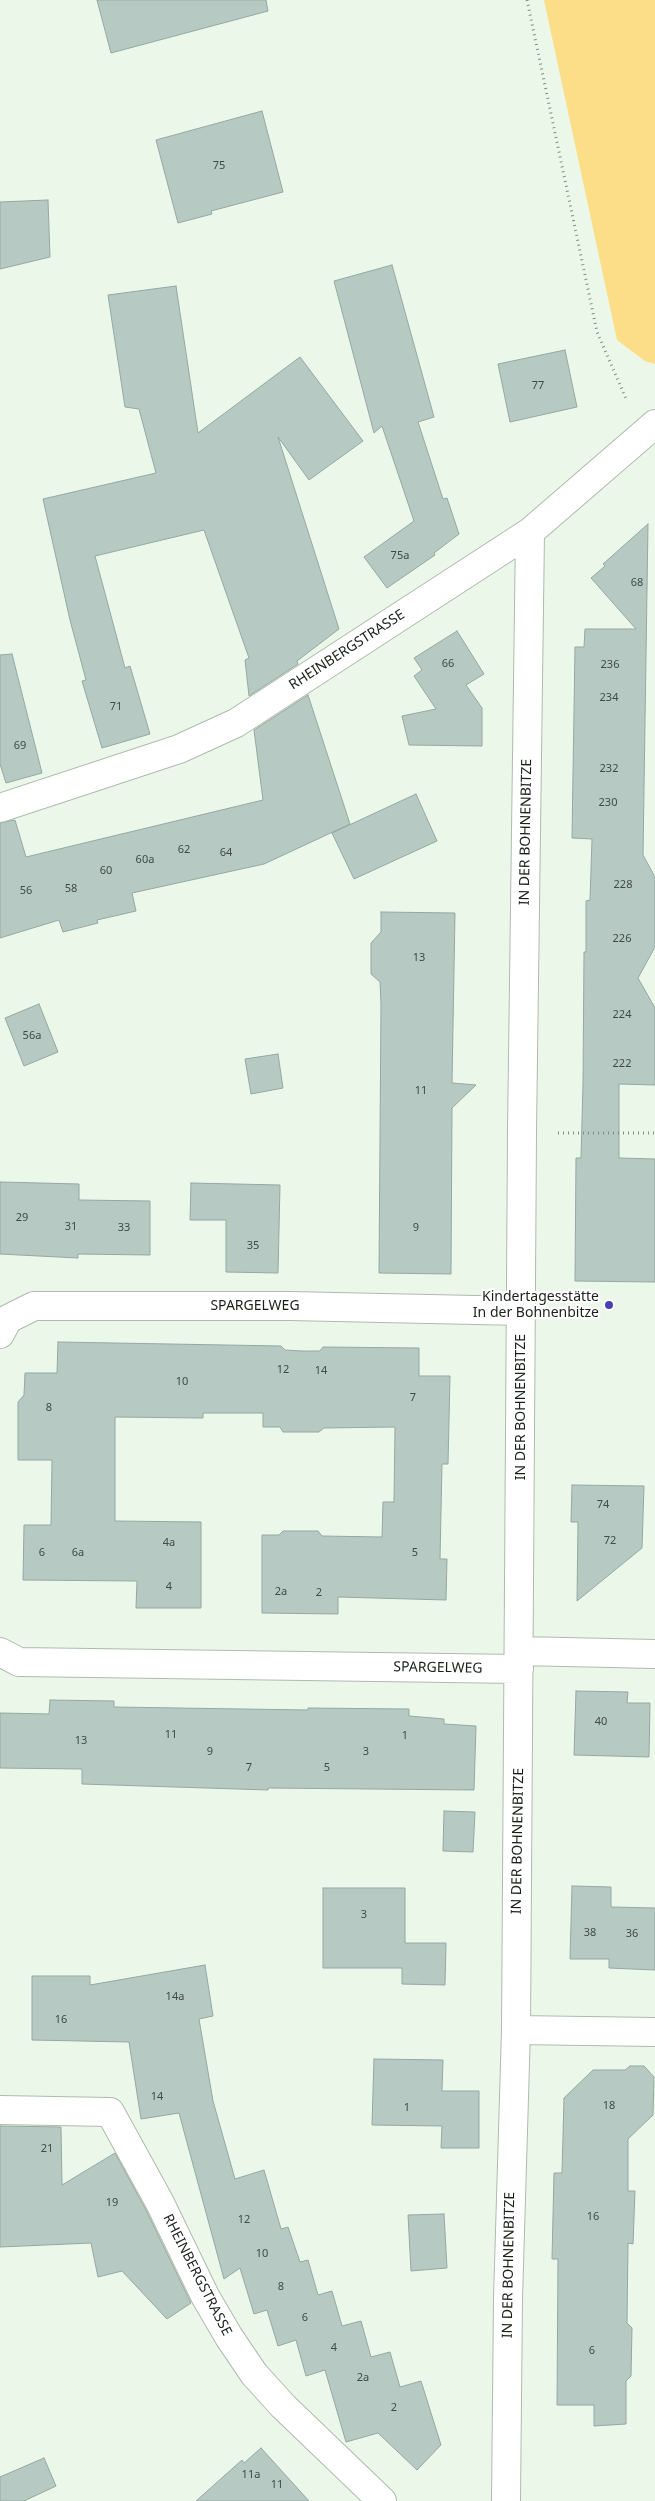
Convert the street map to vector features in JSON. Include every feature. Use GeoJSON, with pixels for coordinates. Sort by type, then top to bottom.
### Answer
{"type":"FeatureCollection","features":[{"type":"Feature","properties":{"kind":"street","name":"RHEINBERGSTRASSE"},"geometry":{"type":"LineString","coordinates":[[0,808],[180,749],[236,723],[530,532],[648,429]]}},
{"type":"Feature","properties":{"kind":"street","name":"IN DER BOHNENBITZE"},"geometry":{"type":"LineString","coordinates":[[506,2501],[508,2299],[516,2030],[522,1132],[530,532]]}},
{"type":"Feature","properties":{"kind":"street","name":"SPARGELWEG"},"geometry":{"type":"LineString","coordinates":[[0,1334],[8,1319],[34,1306],[289,1306],[522,1311]]}},
{"type":"Feature","properties":{"kind":"street","name":"SPARGELWEG"},"geometry":{"type":"LineString","coordinates":[[0,1652],[19,1662],[519,1660]]}},
{"type":"Feature","properties":{"kind":"street"},"geometry":{"type":"LineString","coordinates":[[519,1660],[655,1654]]}},
{"type":"Feature","properties":{"kind":"street"},"geometry":{"type":"LineString","coordinates":[[516,2030],[655,2032]]}},
{"type":"Feature","properties":{"kind":"street","name":"RHEINBERGSTRASSE"},"geometry":{"type":"LineString","coordinates":[[0,2110],[110,2112],[160,2203],[205,2296],[228,2338],[254,2374],[283,2406],[382,2501]]}},
{"type":"Feature","properties":{"kind":"path"},"geometry":{"type":"LineString","coordinates":[[527,0],[597,332],[648,429]]}},
{"type":"Feature","properties":{"kind":"path"},"geometry":{"type":"LineString","coordinates":[[522,1132],[655,1134]]}},
{"type":"Feature","properties":{"kind":"shaded area"},"geometry":{"type":"Polygon","coordinates":[[[544,0],[655,0],[655,364],[645,361],[617,340],[544,0]]]}},
{"type":"Feature","properties":{"kind":"building"},"geometry":{"type":"Polygon","coordinates":[[[97,0],[266,0],[268,11],[111,53],[97,0]]]}},
{"type":"Feature","properties":{"kind":"building"},"geometry":{"type":"Polygon","coordinates":[[[262,111],[283,192],[211,211],[212,214],[178,223],[156,140],[262,111]]]}},
{"type":"Feature","properties":{"kind":"building"},"geometry":{"type":"Polygon","coordinates":[[[48,200],[50,257],[0,269],[0,202],[48,200]]]}},
{"type":"Feature","properties":{"kind":"building"},"geometry":{"type":"Polygon","coordinates":[[[392,265],[434,417],[418,422],[443,499],[447,498],[459,534],[434,553],[435,555],[387,588],[364,557],[414,521],[382,426],[374,433],[334,281],[392,265]]]}},
{"type":"Feature","properties":{"kind":"building"},"geometry":{"type":"Polygon","coordinates":[[[176,286],[198,433],[300,357],[363,441],[309,480],[278,437],[339,629],[297,661],[298,664],[249,696],[245,660],[249,658],[204,530],[95,556],[125,668],[130,666],[150,734],[102,748],[82,681],[86,680],[70,620],[43,499],[156,473],[139,409],[125,407],[108,295],[176,286]]]}},
{"type":"Feature","properties":{"kind":"building"},"geometry":{"type":"Polygon","coordinates":[[[565,350],[577,407],[510,422],[498,364],[565,350]]]}},
{"type":"Feature","properties":{"kind":"building"},"geometry":{"type":"Polygon","coordinates":[[[648,524],[643,855],[655,877],[655,947],[638,978],[655,1008],[655,1085],[619,1084],[619,1158],[655,1159],[655,1282],[575,1281],[576,1158],[581,1158],[584,952],[586,952],[586,901],[590,900],[592,839],[572,838],[575,647],[584,647],[585,629],[636,629],[591,578],[605,566],[603,564],[648,524]]]}},
{"type":"Feature","properties":{"kind":"building"},"geometry":{"type":"Polygon","coordinates":[[[457,631],[484,674],[466,685],[482,708],[482,746],[409,745],[402,716],[436,709],[414,676],[422,670],[414,658],[457,631]]]}},
{"type":"Feature","properties":{"kind":"building"},"geometry":{"type":"Polygon","coordinates":[[[12,654],[42,773],[6,783],[0,764],[0,655],[12,654]]]}},
{"type":"Feature","properties":{"kind":"building"},"geometry":{"type":"Polygon","coordinates":[[[308,695],[350,824],[264,864],[132,893],[136,911],[97,920],[98,923],[63,932],[59,920],[0,938],[0,823],[15,820],[26,857],[263,800],[254,730],[308,695]]]}},
{"type":"Feature","properties":{"kind":"building"},"geometry":{"type":"Polygon","coordinates":[[[416,794],[437,841],[354,879],[332,833],[416,794]]]}},
{"type":"Feature","properties":{"kind":"building"},"geometry":{"type":"Polygon","coordinates":[[[381,912],[455,913],[452,1083],[476,1085],[452,1108],[451,1274],[379,1273],[381,1004],[380,982],[371,974],[371,943],[381,932],[381,912]]]}},
{"type":"Feature","properties":{"kind":"building"},"geometry":{"type":"Polygon","coordinates":[[[39,1004],[58,1052],[24,1066],[5,1018],[39,1004]]]}},
{"type":"Feature","properties":{"kind":"building"},"geometry":{"type":"Polygon","coordinates":[[[278,1054],[283,1088],[251,1094],[245,1059],[278,1054]]]}},
{"type":"Feature","properties":{"kind":"building"},"geometry":{"type":"Polygon","coordinates":[[[0,1182],[79,1184],[79,1200],[150,1201],[150,1255],[78,1254],[78,1258],[0,1254],[0,1182]]]}},
{"type":"Feature","properties":{"kind":"building"},"geometry":{"type":"Polygon","coordinates":[[[191,1183],[280,1185],[278,1273],[226,1272],[226,1220],[190,1220],[191,1183]]]}},
{"type":"Feature","properties":{"kind":"building"},"geometry":{"type":"Polygon","coordinates":[[[58,1342],[281,1346],[285,1350],[302,1351],[320,1351],[323,1347],[419,1348],[419,1376],[450,1376],[448,1464],[442,1464],[440,1559],[447,1559],[446,1600],[338,1597],[338,1614],[262,1613],[262,1535],[279,1535],[283,1531],[318,1531],[322,1536],[382,1537],[383,1502],[394,1502],[395,1427],[324,1428],[319,1432],[283,1432],[280,1427],[263,1427],[263,1413],[203,1413],[203,1418],[115,1417],[115,1521],[201,1522],[201,1608],[136,1608],[137,1581],[23,1580],[24,1525],[51,1525],[52,1460],[18,1460],[18,1402],[24,1395],[25,1373],[57,1373],[58,1342]]]}},
{"type":"Feature","properties":{"kind":"building"},"geometry":{"type":"Polygon","coordinates":[[[572,1485],[644,1486],[642,1548],[577,1601],[578,1522],[571,1522],[572,1485]]]}},
{"type":"Feature","properties":{"kind":"building"},"geometry":{"type":"Polygon","coordinates":[[[576,1691],[628,1692],[627,1703],[650,1703],[649,1757],[574,1755],[576,1691]]]}},
{"type":"Feature","properties":{"kind":"building"},"geometry":{"type":"Polygon","coordinates":[[[50,1700],[114,1701],[114,1707],[308,1710],[308,1708],[409,1709],[409,1716],[444,1719],[444,1724],[476,1726],[474,1790],[268,1788],[268,1790],[82,1784],[82,1769],[0,1768],[0,1713],[49,1714],[50,1700]]]}},
{"type":"Feature","properties":{"kind":"building"},"geometry":{"type":"Polygon","coordinates":[[[444,1811],[475,1812],[473,1852],[443,1851],[444,1811]]]}},
{"type":"Feature","properties":{"kind":"building"},"geometry":{"type":"Polygon","coordinates":[[[572,1886],[611,1887],[611,1907],[655,1908],[655,1970],[609,1968],[609,1959],[570,1959],[572,1886]]]}},
{"type":"Feature","properties":{"kind":"building"},"geometry":{"type":"Polygon","coordinates":[[[323,1888],[405,1888],[405,1943],[446,1943],[445,1985],[402,1984],[402,1968],[323,1968],[323,1888]]]}},
{"type":"Feature","properties":{"kind":"building"},"geometry":{"type":"Polygon","coordinates":[[[205,1965],[213,2016],[199,2019],[213,2101],[235,2179],[264,2170],[281,2229],[288,2227],[300,2262],[308,2260],[318,2295],[332,2291],[342,2326],[361,2321],[371,2357],[390,2352],[400,2387],[421,2381],[441,2445],[417,2470],[378,2433],[346,2442],[325,2370],[306,2376],[296,2340],[278,2346],[267,2310],[254,2314],[240,2268],[224,2279],[179,2113],[141,2119],[129,2042],[32,2040],[32,1976],[90,1976],[90,1985],[205,1965]]]}},
{"type":"Feature","properties":{"kind":"building"},"geometry":{"type":"Polygon","coordinates":[[[374,2059],[443,2060],[442,2091],[479,2091],[479,2148],[441,2148],[442,2126],[372,2125],[374,2059]]]}},
{"type":"Feature","properties":{"kind":"building"},"geometry":{"type":"Polygon","coordinates":[[[630,2066],[644,2066],[654,2077],[653,2115],[628,2139],[628,2191],[635,2191],[633,2244],[628,2243],[627,2323],[632,2328],[631,2376],[626,2381],[626,2424],[594,2426],[594,2405],[557,2405],[558,2259],[552,2259],[554,2173],[562,2173],[564,2098],[593,2070],[625,2070],[630,2066]]]}},
{"type":"Feature","properties":{"kind":"building"},"geometry":{"type":"Polygon","coordinates":[[[0,2126],[61,2127],[62,2185],[115,2153],[146,2210],[191,2303],[167,2319],[122,2271],[98,2277],[91,2243],[0,2247],[0,2126]]]}},
{"type":"Feature","properties":{"kind":"building"},"geometry":{"type":"Polygon","coordinates":[[[444,2214],[447,2268],[411,2271],[408,2215],[444,2214]]]}},
{"type":"Feature","properties":{"kind":"building"},"geometry":{"type":"Polygon","coordinates":[[[261,2448],[309,2501],[196,2501],[242,2460],[244,2463],[261,2448]]]}},
{"type":"Feature","properties":{"kind":"building"},"geometry":{"type":"Polygon","coordinates":[[[44,2458],[56,2486],[24,2501],[0,2501],[0,2477],[44,2458]]]}},
{"type":"Feature","properties":{"kind":"place","name":"Kindertagesstätte In der Bohnenbitze"},"geometry":{"type":"Point","coordinates":[609,1305]}}]}
